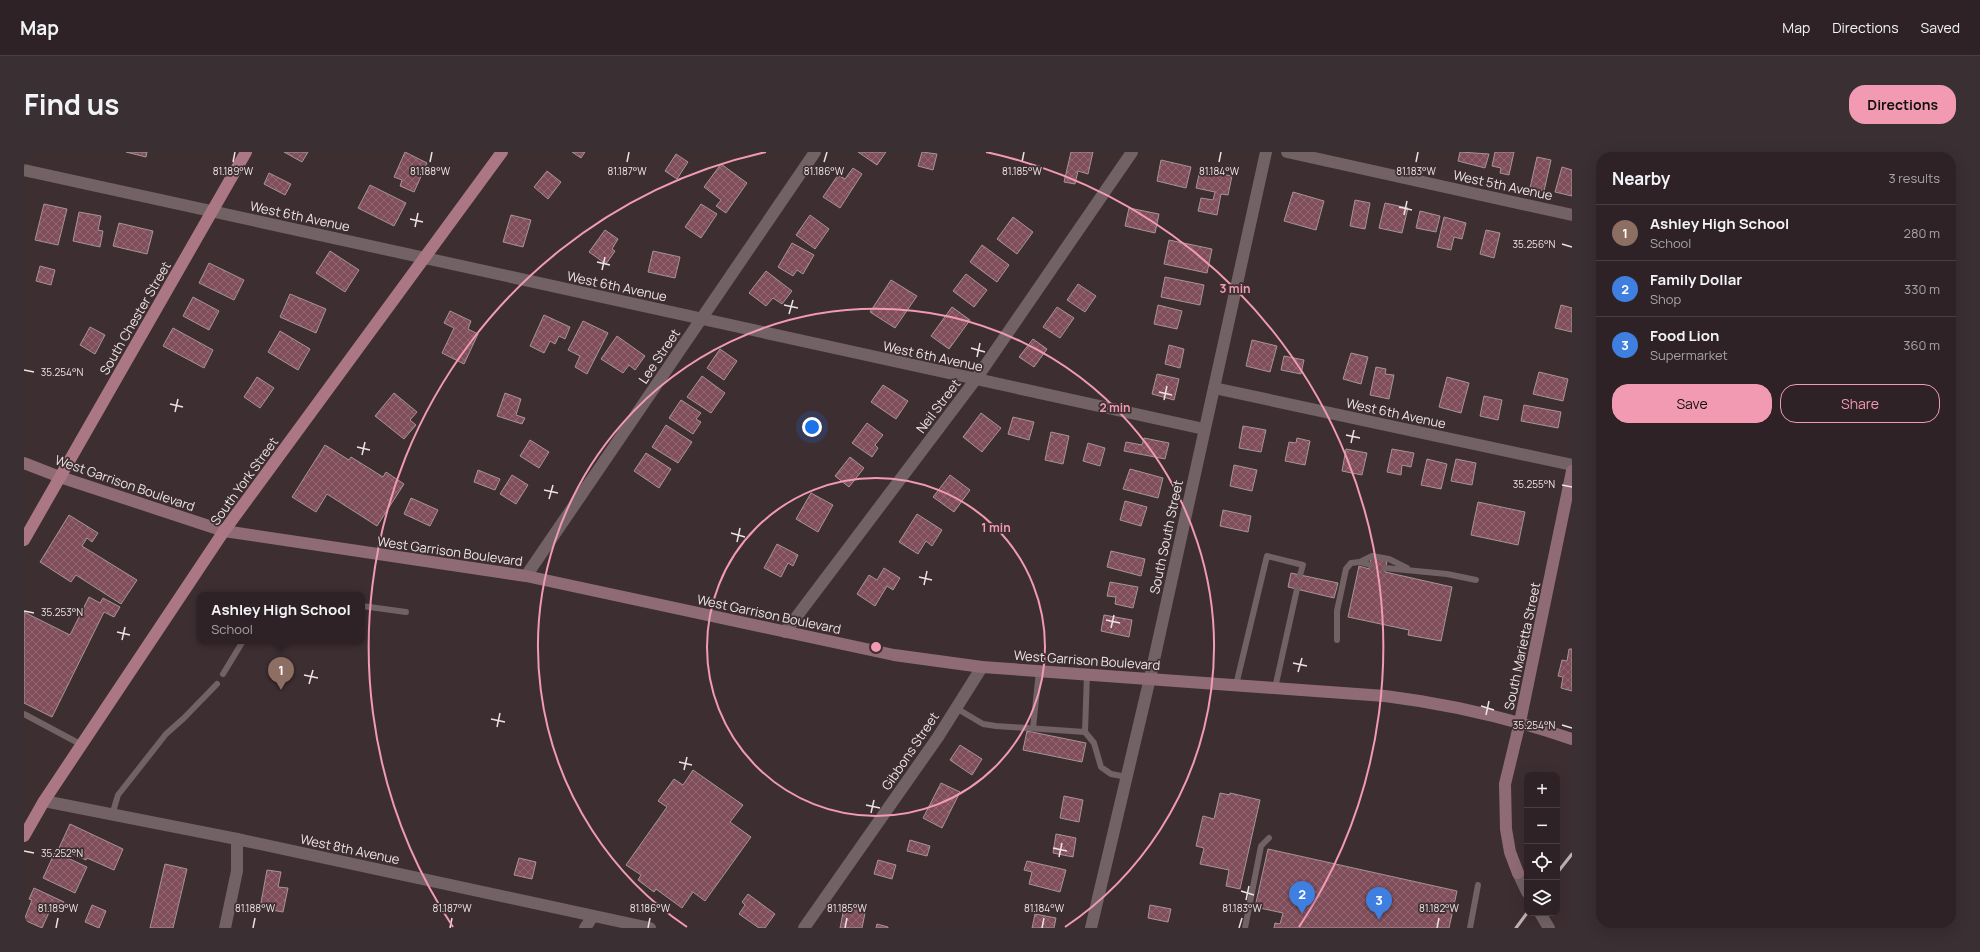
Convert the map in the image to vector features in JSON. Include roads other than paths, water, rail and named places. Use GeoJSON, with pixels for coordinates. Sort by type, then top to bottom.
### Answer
{"type":"FeatureCollection","features":[{"type":"Feature","properties":{"kind":"main road","name":"South Chester Street"},"geometry":{"type":"LineString","coordinates":[[24,540],[246,152]]}},
{"type":"Feature","properties":{"kind":"main road","name":"South York Street"},"geometry":{"type":"LineString","coordinates":[[24,836],[44,801],[224,531],[502,152]]}},
{"type":"Feature","properties":{"kind":"main road","name":"West Garrison Boulevard"},"geometry":{"type":"LineString","coordinates":[[24,463],[60,477],[224,531],[526,576],[894,655],[982,667],[1150,678],[1385,696],[1430,701],[1520,722],[1572,739]]}},
{"type":"Feature","properties":{"kind":"main road","name":"South Marietta Street"},"geometry":{"type":"LineString","coordinates":[[1518,873],[1510,852],[1504,807],[1505,784],[1520,722],[1572,471]]}},
{"type":"Feature","properties":{"kind":"street","name":"Lee Street"},"geometry":{"type":"LineString","coordinates":[[526,576],[815,152]]}},
{"type":"Feature","properties":{"kind":"street","name":"Neil Street"},"geometry":{"type":"LineString","coordinates":[[785,632],[976,379],[1132,152]]}},
{"type":"Feature","properties":{"kind":"street","name":"South South Street"},"geometry":{"type":"LineString","coordinates":[[1091,928],[1150,678],[1266,152]]}},
{"type":"Feature","properties":{"kind":"street","name":"West 5th Avenue"},"geometry":{"type":"LineString","coordinates":[[1287,152],[1572,215]]}},
{"type":"Feature","properties":{"kind":"street","name":"West 6th Avenue"},"geometry":{"type":"LineString","coordinates":[[24,170],[1204,429]]}},
{"type":"Feature","properties":{"kind":"street","name":"West 6th Avenue"},"geometry":{"type":"LineString","coordinates":[[1214,388],[1572,465]]}},
{"type":"Feature","properties":{"kind":"street","name":"Gibbons Street"},"geometry":{"type":"LineString","coordinates":[[804,928],[938,737],[982,667]]}},
{"type":"Feature","properties":{"kind":"street","name":"West 8th Avenue"},"geometry":{"type":"LineString","coordinates":[[44,801],[237,839],[650,928]]}},
{"type":"Feature","properties":{"kind":"street"},"geometry":{"type":"LineString","coordinates":[[225,928],[236,871],[237,839]]}},
{"type":"Feature","properties":{"kind":"street"},"geometry":{"type":"LineString","coordinates":[[1518,873],[1524,886]]}},
{"type":"Feature","properties":{"kind":"street"},"geometry":{"type":"LineString","coordinates":[[585,928],[593,916]]}},
{"type":"Feature","properties":{"kind":"street"},"geometry":{"type":"LineString","coordinates":[[1542,916],[1549,928]]}},
{"type":"Feature","properties":{"kind":"lane"},"geometry":{"type":"LineString","coordinates":[[1236,685],[1268,556],[1303,565],[1300,575]]}},
{"type":"Feature","properties":{"kind":"lane"},"geometry":{"type":"LineString","coordinates":[[1337,640],[1337,611],[1346,569],[1351,563],[1360,562],[1372,556],[1389,559],[1410,570]]}},
{"type":"Feature","properties":{"kind":"lane"},"geometry":{"type":"LineString","coordinates":[[1360,562],[1370,565]]}},
{"type":"Feature","properties":{"kind":"lane"},"geometry":{"type":"LineString","coordinates":[[1386,568],[1447,574],[1476,580]]}},
{"type":"Feature","properties":{"kind":"lane"},"geometry":{"type":"LineString","coordinates":[[1275,688],[1297,589]]}},
{"type":"Feature","properties":{"kind":"lane"},"geometry":{"type":"LineString","coordinates":[[365,606],[406,612]]}},
{"type":"Feature","properties":{"kind":"lane"},"geometry":{"type":"LineString","coordinates":[[224,674],[241,644]]}},
{"type":"Feature","properties":{"kind":"lane"},"geometry":{"type":"LineString","coordinates":[[1033,728],[1039,670]]}},
{"type":"Feature","properties":{"kind":"lane"},"geometry":{"type":"LineString","coordinates":[[1087,674],[1085,732],[1094,743],[1101,767],[1111,774],[1127,777]]}},
{"type":"Feature","properties":{"kind":"lane"},"geometry":{"type":"LineString","coordinates":[[112,814],[118,795],[166,734],[217,684]]}},
{"type":"Feature","properties":{"kind":"lane"},"geometry":{"type":"LineString","coordinates":[[956,708],[983,724],[1085,732]]}},
{"type":"Feature","properties":{"kind":"lane"},"geometry":{"type":"LineString","coordinates":[[24,714],[82,745]]}},
{"type":"Feature","properties":{"kind":"lane"},"geometry":{"type":"LineString","coordinates":[[1245,928],[1261,846],[1268,838]]}},
{"type":"Feature","properties":{"kind":"lane"},"geometry":{"type":"LineString","coordinates":[[1470,928],[1478,884]]}},
{"type":"Feature","properties":{"kind":"railway"},"geometry":{"type":"LineString","coordinates":[[1560,869],[1572,854]]}},
{"type":"Feature","properties":{"kind":"railway"},"geometry":{"type":"LineString","coordinates":[[1516,928],[1525,916]]}},
{"type":"Feature","properties":{"kind":"place","name":"Ashley High School"},"geometry":{"type":"Point","coordinates":[281,690]}},
{"type":"Feature","properties":{"kind":"place","name":"Family Dollar"},"geometry":{"type":"Point","coordinates":[1302,914]}},
{"type":"Feature","properties":{"kind":"place","name":"Food Lion"},"geometry":{"type":"Point","coordinates":[1379,920]}}]}
